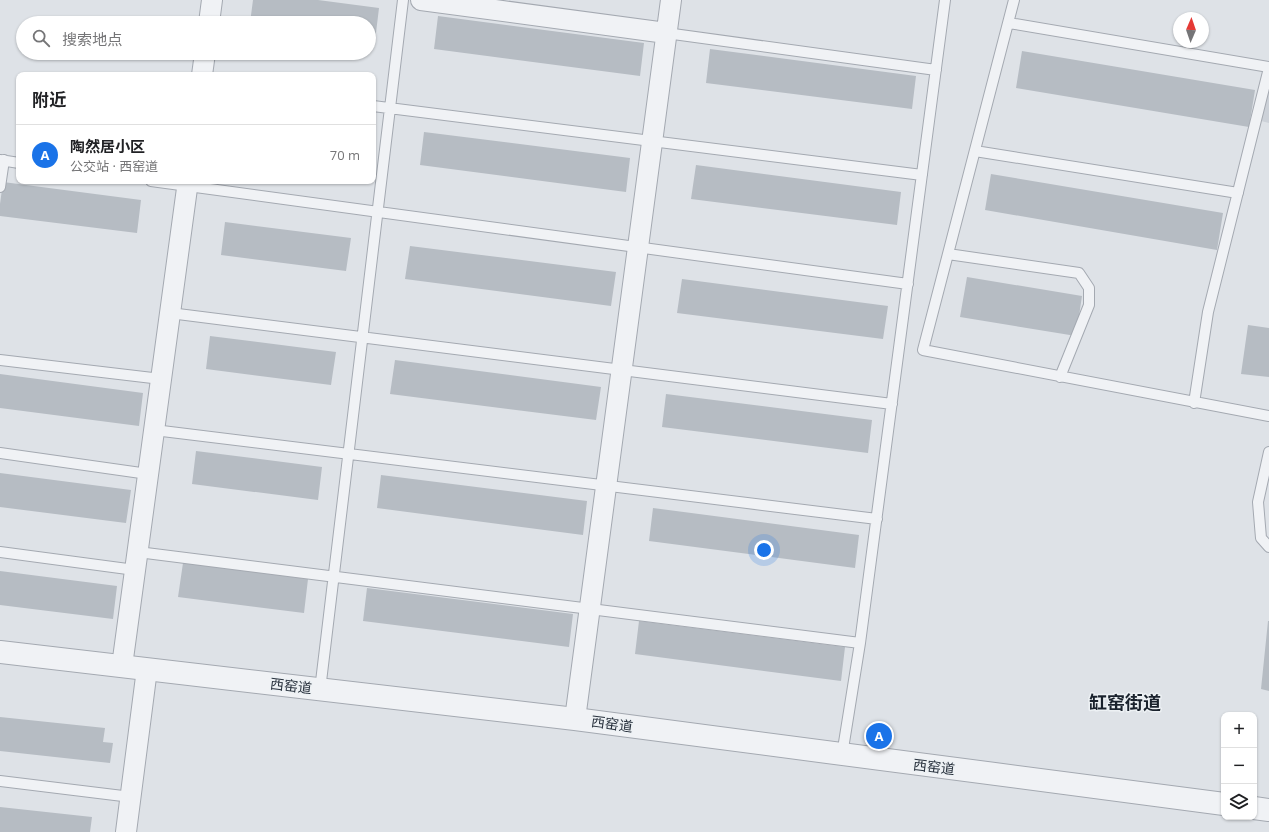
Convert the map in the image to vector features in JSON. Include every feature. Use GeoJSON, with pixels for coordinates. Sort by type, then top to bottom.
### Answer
{"type":"FeatureCollection","features":[{"type":"Feature","properties":{"kind":"street"},"geometry":{"type":"LineString","coordinates":[[210,16],[212,0]]}},
{"type":"Feature","properties":{"kind":"street"},"geometry":{"type":"LineString","coordinates":[[421,0],[666,33]]}},
{"type":"Feature","properties":{"kind":"street"},"geometry":{"type":"LineString","coordinates":[[575,720],[671,0]]}},
{"type":"Feature","properties":{"kind":"street"},"geometry":{"type":"LineString","coordinates":[[202,72],[204,60]]}},
{"type":"Feature","properties":{"kind":"street"},"geometry":{"type":"LineString","coordinates":[[122,666],[187,184]]}},
{"type":"Feature","properties":{"kind":"street","name":"西窑道"},"geometry":{"type":"LineString","coordinates":[[0,652],[575,720],[1221,804]]}},
{"type":"Feature","properties":{"kind":"street"},"geometry":{"type":"LineString","coordinates":[[126,832],[147,669]]}},
{"type":"Feature","properties":{"kind":"street"},"geometry":{"type":"LineString","coordinates":[[1257,808],[1269,810]]}},
{"type":"Feature","properties":{"kind":"lane"},"geometry":{"type":"LineString","coordinates":[[320,690],[403,0]]}},
{"type":"Feature","properties":{"kind":"lane"},"geometry":{"type":"LineString","coordinates":[[842,755],[860,643],[877,519],[945,0]]}},
{"type":"Feature","properties":{"kind":"lane"},"geometry":{"type":"LineString","coordinates":[[1014,0],[923,350],[1194,403],[1269,416]]}},
{"type":"Feature","properties":{"kind":"lane"},"geometry":{"type":"LineString","coordinates":[[1009,23],[1269,68],[1208,312],[1194,403]]}},
{"type":"Feature","properties":{"kind":"lane"},"geometry":{"type":"LineString","coordinates":[[666,33],[936,70]]}},
{"type":"Feature","properties":{"kind":"lane"},"geometry":{"type":"LineString","coordinates":[[376,106],[922,175]]}},
{"type":"Feature","properties":{"kind":"lane"},"geometry":{"type":"LineString","coordinates":[[975,151],[1238,193]]}},
{"type":"Feature","properties":{"kind":"lane"},"geometry":{"type":"LineString","coordinates":[[0,187],[2,160],[16,162]]}},
{"type":"Feature","properties":{"kind":"lane"},"geometry":{"type":"LineString","coordinates":[[187,184],[378,212],[908,284]]}},
{"type":"Feature","properties":{"kind":"lane"},"geometry":{"type":"LineString","coordinates":[[948,254],[1079,273],[1090,288],[1089,305],[1060,377]]}},
{"type":"Feature","properties":{"kind":"lane"},"geometry":{"type":"LineString","coordinates":[[170,313],[892,404]]}},
{"type":"Feature","properties":{"kind":"lane"},"geometry":{"type":"LineString","coordinates":[[0,360],[161,379]]}},
{"type":"Feature","properties":{"kind":"lane"},"geometry":{"type":"LineString","coordinates":[[154,430],[877,519]]}},
{"type":"Feature","properties":{"kind":"lane"},"geometry":{"type":"LineString","coordinates":[[1269,452],[1258,502],[1261,538],[1269,547]]}},
{"type":"Feature","properties":{"kind":"lane"},"geometry":{"type":"LineString","coordinates":[[0,453],[148,474]]}},
{"type":"Feature","properties":{"kind":"lane"},"geometry":{"type":"LineString","coordinates":[[0,552],[334,576],[860,643]]}},
{"type":"Feature","properties":{"kind":"lane"},"geometry":{"type":"LineString","coordinates":[[0,781],[131,797]]}},
{"type":"Feature","properties":{"kind":"shaded area"},"geometry":{"type":"Polygon","coordinates":[[[1269,78],[1269,123],[1257,120],[1269,78]]]}},
{"type":"Feature","properties":{"kind":"building"},"geometry":{"type":"Polygon","coordinates":[[[253,0],[318,0],[379,8],[376,33],[376,16],[251,16],[253,0]]]}},
{"type":"Feature","properties":{"kind":"building"},"geometry":{"type":"Polygon","coordinates":[[[438,16],[644,43],[640,76],[434,49],[438,16]]]}},
{"type":"Feature","properties":{"kind":"building"},"geometry":{"type":"Polygon","coordinates":[[[710,49],[916,76],[912,109],[706,83],[710,49]]]}},
{"type":"Feature","properties":{"kind":"building"},"geometry":{"type":"Polygon","coordinates":[[[1022,51],[1255,90],[1249,127],[1016,88],[1022,51]]]}},
{"type":"Feature","properties":{"kind":"building"},"geometry":{"type":"Polygon","coordinates":[[[424,132],[630,158],[626,192],[420,165],[424,132]]]}},
{"type":"Feature","properties":{"kind":"building"},"geometry":{"type":"Polygon","coordinates":[[[696,165],[901,192],[897,225],[691,199],[696,165]]]}},
{"type":"Feature","properties":{"kind":"building"},"geometry":{"type":"Polygon","coordinates":[[[991,174],[1223,213],[1217,250],[985,210],[991,174]]]}},
{"type":"Feature","properties":{"kind":"building"},"geometry":{"type":"Polygon","coordinates":[[[3,182],[141,200],[137,233],[0,216],[3,182]]]}},
{"type":"Feature","properties":{"kind":"building"},"geometry":{"type":"Polygon","coordinates":[[[225,222],[351,238],[346,271],[221,255],[225,222]]]}},
{"type":"Feature","properties":{"kind":"building"},"geometry":{"type":"Polygon","coordinates":[[[410,246],[616,272],[611,306],[405,279],[410,246]]]}},
{"type":"Feature","properties":{"kind":"building"},"geometry":{"type":"Polygon","coordinates":[[[967,277],[1082,296],[1076,336],[960,317],[967,277]]]}},
{"type":"Feature","properties":{"kind":"building"},"geometry":{"type":"Polygon","coordinates":[[[682,279],[888,306],[883,339],[677,313],[682,279]]]}},
{"type":"Feature","properties":{"kind":"building"},"geometry":{"type":"Polygon","coordinates":[[[1248,325],[1269,328],[1269,377],[1241,374],[1248,325]]]}},
{"type":"Feature","properties":{"kind":"building"},"geometry":{"type":"Polygon","coordinates":[[[210,336],[336,352],[331,385],[206,369],[210,336]]]}},
{"type":"Feature","properties":{"kind":"building"},"geometry":{"type":"Polygon","coordinates":[[[395,360],[601,387],[596,420],[390,394],[395,360]]]}},
{"type":"Feature","properties":{"kind":"building"},"geometry":{"type":"Polygon","coordinates":[[[0,374],[143,393],[139,426],[0,408],[0,374]]]}},
{"type":"Feature","properties":{"kind":"building"},"geometry":{"type":"Polygon","coordinates":[[[666,394],[872,420],[868,453],[662,427],[666,394]]]}},
{"type":"Feature","properties":{"kind":"building"},"geometry":{"type":"Polygon","coordinates":[[[196,451],[322,467],[318,500],[192,484],[196,451]]]}},
{"type":"Feature","properties":{"kind":"building"},"geometry":{"type":"Polygon","coordinates":[[[0,473],[131,490],[126,523],[0,507],[0,473]]]}},
{"type":"Feature","properties":{"kind":"building"},"geometry":{"type":"Polygon","coordinates":[[[381,475],[587,501],[583,535],[377,508],[381,475]]]}},
{"type":"Feature","properties":{"kind":"building"},"geometry":{"type":"Polygon","coordinates":[[[653,508],[859,535],[855,568],[649,541],[653,508]]]}},
{"type":"Feature","properties":{"kind":"building"},"geometry":{"type":"Polygon","coordinates":[[[183,563],[308,579],[304,613],[178,597],[183,563]]]}},
{"type":"Feature","properties":{"kind":"building"},"geometry":{"type":"Polygon","coordinates":[[[0,571],[117,586],[113,619],[0,605],[0,571]]]}},
{"type":"Feature","properties":{"kind":"building"},"geometry":{"type":"Polygon","coordinates":[[[367,588],[573,614],[569,647],[363,621],[367,588]]]}},
{"type":"Feature","properties":{"kind":"building"},"geometry":{"type":"Polygon","coordinates":[[[639,621],[845,647],[841,681],[635,654],[639,621]]]}},
{"type":"Feature","properties":{"kind":"building"},"geometry":{"type":"Polygon","coordinates":[[[1269,621],[1269,691],[1261,689],[1269,621]]]}},
{"type":"Feature","properties":{"kind":"building"},"geometry":{"type":"Polygon","coordinates":[[[0,717],[105,728],[103,742],[113,743],[110,763],[0,751],[0,717]]]}},
{"type":"Feature","properties":{"kind":"building"},"geometry":{"type":"Polygon","coordinates":[[[0,807],[92,817],[90,832],[0,832],[0,807]]]}},
{"type":"Feature","properties":{"kind":"place","name":"陶然居小区"},"geometry":{"type":"Point","coordinates":[879,736]}},
{"type":"Feature","properties":{"kind":"district","name":"缸窑街道"},"geometry":{"type":"Point","coordinates":[1125,703]}}]}
